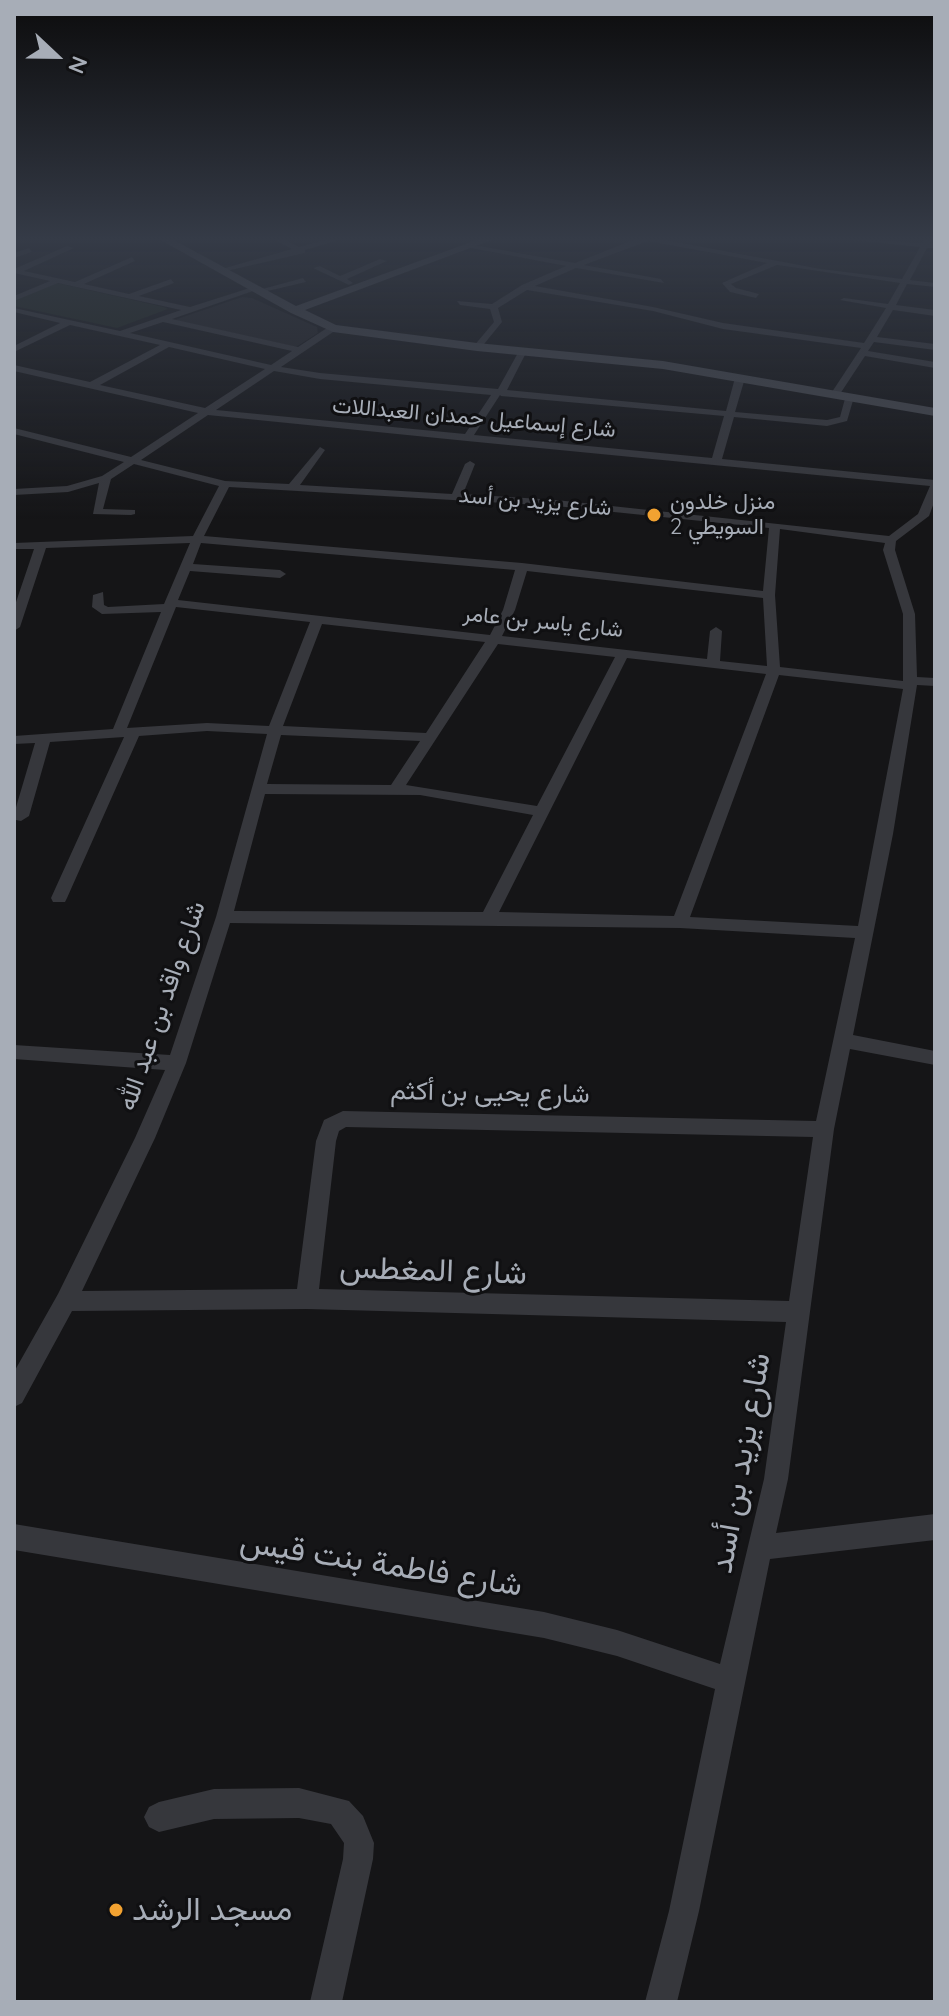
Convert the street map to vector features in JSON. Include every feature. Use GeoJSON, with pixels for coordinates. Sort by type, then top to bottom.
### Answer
{"type":"FeatureCollection","features":[{"type":"Feature","properties":{"kind":"street"},"geometry":{"type":"LineString","coordinates":[[14,349],[48,332]]}},
{"type":"Feature","properties":{"kind":"street"},"geometry":{"type":"LineString","coordinates":[[112,332],[273,368],[499,393],[837,423],[846,416],[842,396],[874,332]]}},
{"type":"Feature","properties":{"kind":"street"},"geometry":{"type":"LineString","coordinates":[[120,334],[125,332]]}},
{"type":"Feature","properties":{"kind":"street"},"geometry":{"type":"LineString","coordinates":[[220,332],[300,350]]}},
{"type":"Feature","properties":{"kind":"street"},"geometry":{"type":"LineString","coordinates":[[14,492],[68,489],[106,478],[327,332]]}},
{"type":"Feature","properties":{"kind":"street"},"geometry":{"type":"LineString","coordinates":[[364,332],[477,347],[605,358],[935,412]]}},
{"type":"Feature","properties":{"kind":"street"},"geometry":{"type":"LineString","coordinates":[[477,347],[490,332]]}},
{"type":"Feature","properties":{"kind":"street"},"geometry":{"type":"LineString","coordinates":[[766,332],[866,346],[935,347]]}},
{"type":"Feature","properties":{"kind":"street"},"geometry":{"type":"LineString","coordinates":[[90,386],[167,345]]}},
{"type":"Feature","properties":{"kind":"street"},"geometry":{"type":"LineString","coordinates":[[866,346],[935,365]]}},
{"type":"Feature","properties":{"kind":"street"},"geometry":{"type":"LineString","coordinates":[[467,438],[499,393],[523,351]]}},
{"type":"Feature","properties":{"kind":"street","name":"شارع إسماعيل حمدان العبداللات"},"geometry":{"type":"LineString","coordinates":[[14,368],[208,412],[935,485]]}},
{"type":"Feature","properties":{"kind":"street"},"geometry":{"type":"LineString","coordinates":[[716,461],[740,378]]}},
{"type":"Feature","properties":{"kind":"street","name":"شارع يزيد بن أسد"},"geometry":{"type":"LineString","coordinates":[[16,435],[136,459],[225,484],[457,495],[891,540],[889,550],[909,614],[910,683],[885,834],[824,1129],[776,1479],[730,1681],[684,1911],[661,2002]]}},
{"type":"Feature","properties":{"kind":"street"},"geometry":{"type":"LineString","coordinates":[[293,487],[320,450]]}},
{"type":"Feature","properties":{"kind":"street"},"geometry":{"type":"LineString","coordinates":[[457,495],[470,464]]}},
{"type":"Feature","properties":{"kind":"street"},"geometry":{"type":"LineString","coordinates":[[106,478],[97,512],[131,512]]}},
{"type":"Feature","properties":{"kind":"street"},"geometry":{"type":"LineString","coordinates":[[59,898],[126,731],[169,605],[225,484]]}},
{"type":"Feature","properties":{"kind":"street"},"geometry":{"type":"LineString","coordinates":[[891,540],[923,516],[935,485]]}},
{"type":"Feature","properties":{"kind":"street"},"geometry":{"type":"LineString","coordinates":[[680,922],[774,670],[769,595],[775,526]]}},
{"type":"Feature","properties":{"kind":"street"},"geometry":{"type":"LineString","coordinates":[[14,546],[197,539],[522,567],[769,595]]}},
{"type":"Feature","properties":{"kind":"street"},"geometry":{"type":"LineString","coordinates":[[14,627],[41,545]]}},
{"type":"Feature","properties":{"kind":"street"},"geometry":{"type":"LineString","coordinates":[[185,567],[280,574]]}},
{"type":"Feature","properties":{"kind":"street"},"geometry":{"type":"LineString","coordinates":[[397,788],[494,639],[509,610],[522,567]]}},
{"type":"Feature","properties":{"kind":"street","name":"شارع ياسر بن عامر"},"geometry":{"type":"LineString","coordinates":[[99,595],[98,607],[106,611],[169,605],[318,618],[774,670],[910,683],[935,682]]}},
{"type":"Feature","properties":{"kind":"street","name":"شارع واقد بن عبد الله"},"geometry":{"type":"LineString","coordinates":[[14,1395],[66,1301],[145,1138],[177,1063],[224,917],[275,729],[318,618]]}},
{"type":"Feature","properties":{"kind":"street"},"geometry":{"type":"LineString","coordinates":[[713,662],[716,631]]}},
{"type":"Feature","properties":{"kind":"street"},"geometry":{"type":"LineString","coordinates":[[488,918],[623,653]]}},
{"type":"Feature","properties":{"kind":"street"},"geometry":{"type":"LineString","coordinates":[[14,740],[126,731],[275,729],[429,737]]}},
{"type":"Feature","properties":{"kind":"street"},"geometry":{"type":"LineString","coordinates":[[21,816],[44,738]]}},
{"type":"Feature","properties":{"kind":"street"},"geometry":{"type":"LineString","coordinates":[[260,789],[397,788],[542,812]]}},
{"type":"Feature","properties":{"kind":"street"},"geometry":{"type":"LineString","coordinates":[[224,917],[680,922],[864,932]]}},
{"type":"Feature","properties":{"kind":"street"},"geometry":{"type":"LineString","coordinates":[[841,1040],[935,1058]]}},
{"type":"Feature","properties":{"kind":"street"},"geometry":{"type":"LineString","coordinates":[[14,1052],[177,1063]]}},
{"type":"Feature","properties":{"kind":"street","name":"شارع يحيى بن أكثم"},"geometry":{"type":"LineString","coordinates":[[307,1299],[326,1141],[331,1126],[343,1119],[824,1129]]}},
{"type":"Feature","properties":{"kind":"street","name":"شارع المغطس"},"geometry":{"type":"LineString","coordinates":[[66,1301],[307,1299],[799,1312]]}},
{"type":"Feature","properties":{"kind":"street"},"geometry":{"type":"LineString","coordinates":[[760,1548],[935,1527]]}},
{"type":"Feature","properties":{"kind":"street","name":"شارع فاطمة بنت قيس"},"geometry":{"type":"LineString","coordinates":[[14,1537],[544,1625],[617,1643],[730,1681]]}},
{"type":"Feature","properties":{"kind":"street"},"geometry":{"type":"LineString","coordinates":[[159,1817],[214,1804],[299,1803],[339,1811],[353,1826],[359,1843],[358,1859],[326,2002]]}},
{"type":"Feature","properties":{"kind":"shaded area"},"geometry":{"type":"Polygon","coordinates":[[[229,332],[318,332],[296,347],[229,332]]]}},
{"type":"Feature","properties":{"kind":"place","name":"منزل خلدون السويطي 2"},"geometry":{"type":"Point","coordinates":[654,515]}},
{"type":"Feature","properties":{"kind":"place","name":"مسجد الرشد"},"geometry":{"type":"Point","coordinates":[116,1910]}}]}
